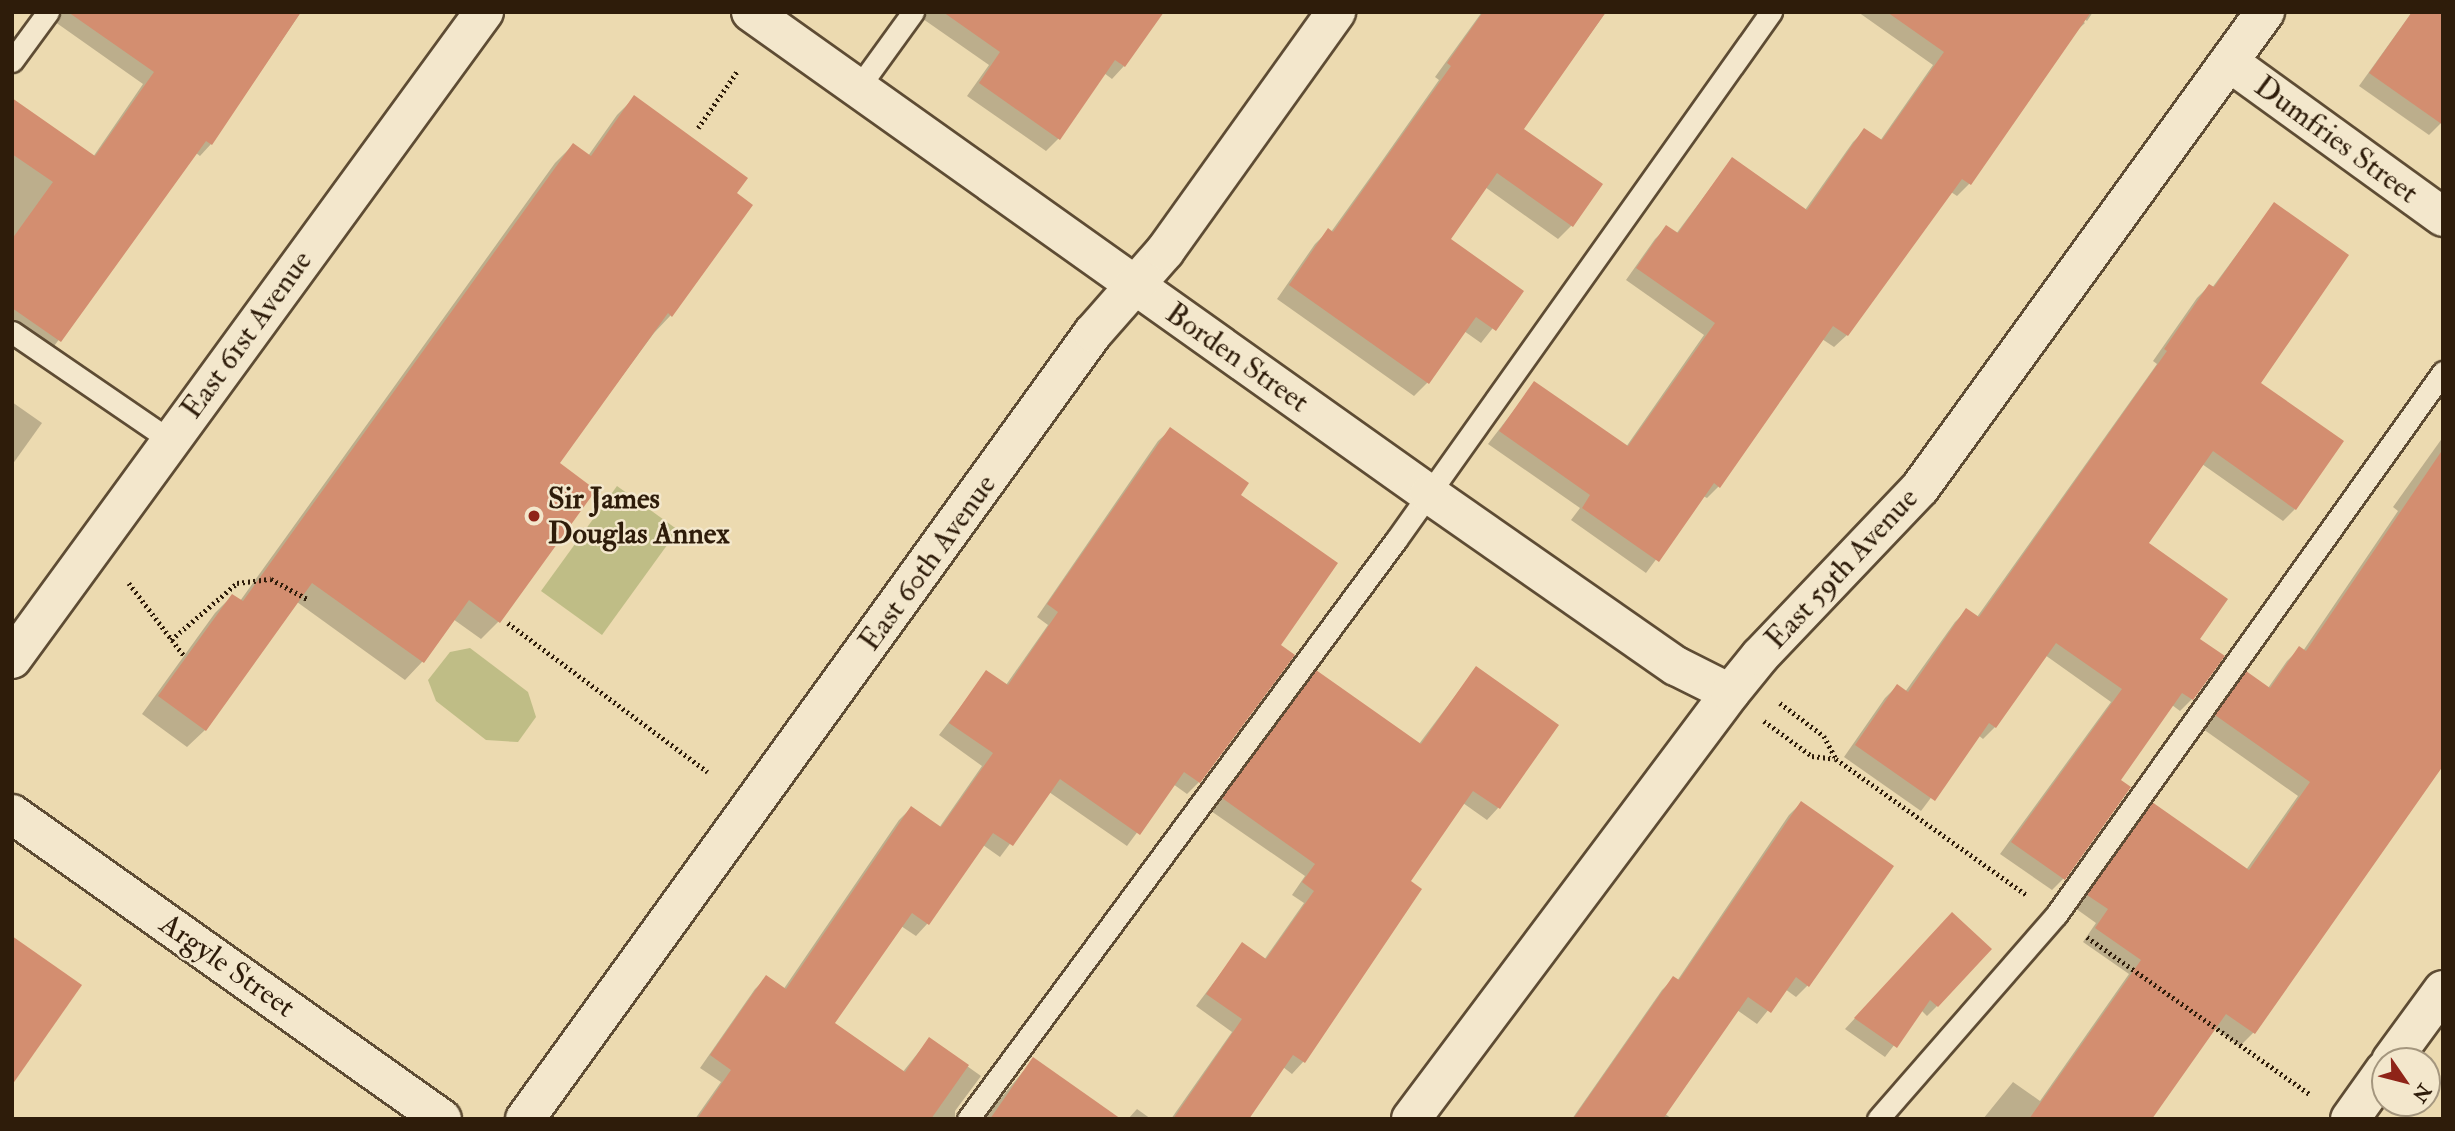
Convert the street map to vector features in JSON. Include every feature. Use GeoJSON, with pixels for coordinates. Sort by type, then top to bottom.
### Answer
{"type":"FeatureCollection","features":[{"type":"Feature","properties":{"kind":"street","name":"East 61st Avenue"},"geometry":{"type":"LineString","coordinates":[[12,659],[484,12]]}},
{"type":"Feature","properties":{"kind":"street","name":"Borden Street"},"geometry":{"type":"LineString","coordinates":[[751,12],[1429,494],[1676,666],[1730,693]]}},
{"type":"Feature","properties":{"kind":"street","name":"East 60th Avenue"},"geometry":{"type":"LineString","coordinates":[[525,1119],[1093,333],[1165,251],[1336,12]]}},
{"type":"Feature","properties":{"kind":"street","name":"East 59th Avenue"},"geometry":{"type":"LineString","coordinates":[[1411,1119],[1730,693],[1760,656],[1920,488],[2265,12]]}},
{"type":"Feature","properties":{"kind":"street","name":"Dumfries Street"},"geometry":{"type":"LineString","coordinates":[[2229,62],[2443,217]]}},
{"type":"Feature","properties":{"kind":"street","name":"Argyle Street"},"geometry":{"type":"LineString","coordinates":[[12,814],[442,1119]]}},
{"type":"Feature","properties":{"kind":"street"},"geometry":{"type":"LineString","coordinates":[[2401,1047],[2443,990]]}},
{"type":"Feature","properties":{"kind":"street"},"geometry":{"type":"LineString","coordinates":[[2350,1119],[2371,1090]]}},
{"type":"Feature","properties":{"kind":"lane"},"geometry":{"type":"LineString","coordinates":[[12,61],[48,12]]}},
{"type":"Feature","properties":{"kind":"lane"},"geometry":{"type":"LineString","coordinates":[[858,88],[912,12]]}},
{"type":"Feature","properties":{"kind":"lane"},"geometry":{"type":"LineString","coordinates":[[968,1119],[1429,494],[1771,12]]}},
{"type":"Feature","properties":{"kind":"lane"},"geometry":{"type":"LineString","coordinates":[[12,332],[170,440]]}},
{"type":"Feature","properties":{"kind":"lane"},"geometry":{"type":"LineString","coordinates":[[1878,1119],[2056,915],[2443,372]]}},
{"type":"Feature","properties":{"kind":"path"},"geometry":{"type":"LineString","coordinates":[[698,128],[738,70]]}},
{"type":"Feature","properties":{"kind":"path"},"geometry":{"type":"LineString","coordinates":[[171,640],[237,583],[271,579],[309,600]]}},
{"type":"Feature","properties":{"kind":"path"},"geometry":{"type":"LineString","coordinates":[[129,583],[185,657]]}},
{"type":"Feature","properties":{"kind":"path"},"geometry":{"type":"LineString","coordinates":[[508,623],[708,772]]}},
{"type":"Feature","properties":{"kind":"path"},"geometry":{"type":"LineString","coordinates":[[1773,728],[1812,756],[1836,759],[1824,736],[1788,708]]}},
{"type":"Feature","properties":{"kind":"shaded area"},"geometry":{"type":"Polygon","coordinates":[[[617,486],[678,530],[602,635],[541,591],[617,486]]]}},
{"type":"Feature","properties":{"kind":"shaded area"},"geometry":{"type":"Polygon","coordinates":[[[470,648],[528,692],[536,717],[518,742],[486,740],[436,701],[428,680],[450,652],[470,648]]]}},
{"type":"Feature","properties":{"kind":"building"},"geometry":{"type":"Polygon","coordinates":[[[68,12],[301,12],[212,145],[206,141],[61,342],[12,308],[12,239],[53,182],[12,154],[12,98],[95,156],[154,72],[68,12]]]}},
{"type":"Feature","properties":{"kind":"building"},"geometry":{"type":"Polygon","coordinates":[[[943,12],[1164,12],[1125,67],[1115,60],[1060,140],[979,83],[1000,52],[943,12]]]}},
{"type":"Feature","properties":{"kind":"building"},"geometry":{"type":"Polygon","coordinates":[[[1483,12],[1606,12],[1524,129],[1603,184],[1573,227],[1497,173],[1451,239],[1524,291],[1496,331],[1476,317],[1429,384],[1289,285],[1328,228],[1333,232],[1390,152],[1451,66],[1447,63],[1483,12]]]}},
{"type":"Feature","properties":{"kind":"building"},"geometry":{"type":"Polygon","coordinates":[[[1887,12],[2091,12],[1971,185],[1962,179],[1848,336],[1833,326],[1720,488],[1714,483],[1659,562],[1582,508],[1590,495],[1499,431],[1534,381],[1628,446],[1715,323],[1636,268],[1666,225],[1678,233],[1732,157],[1807,210],[1864,128],[1882,140],[1944,52],[1887,12]]]}},
{"type":"Feature","properties":{"kind":"building"},"geometry":{"type":"Polygon","coordinates":[[[2412,12],[2443,12],[2443,125],[2369,73],[2412,12]]]}},
{"type":"Feature","properties":{"kind":"building"},"geometry":{"type":"Polygon","coordinates":[[[634,95],[748,178],[737,193],[753,205],[672,317],[668,313],[560,463],[596,490],[500,623],[469,600],[424,663],[312,583],[206,731],[158,696],[232,594],[243,601],[573,143],[591,156],[634,95]]]}},
{"type":"Feature","properties":{"kind":"building"},"geometry":{"type":"Polygon","coordinates":[[[2274,202],[2349,255],[2261,383],[2344,441],[2296,510],[2213,451],[2149,543],[2228,599],[2200,639],[2225,656],[2193,700],[2182,693],[2121,780],[2131,787],[2065,880],[2011,842],[2122,689],[2056,643],[1996,728],[1989,723],[1935,801],[1855,745],[1897,684],[1908,692],[1966,608],[1979,617],[2167,351],[2164,349],[2209,284],[2214,287],[2274,202]]]}},
{"type":"Feature","properties":{"kind":"building"},"geometry":{"type":"Polygon","coordinates":[[[1170,427],[1249,483],[1241,495],[1338,563],[1281,645],[1295,655],[1200,783],[1184,772],[1140,835],[1060,779],[1013,846],[993,833],[929,925],[912,913],[835,1023],[905,1072],[929,1037],[969,1065],[931,1119],[697,1119],[731,1070],[710,1055],[766,975],[786,989],[911,806],[941,827],[993,753],[949,723],[986,670],[1008,685],[1058,612],[1047,604],[1170,427]]]}},
{"type":"Feature","properties":{"kind":"building"},"geometry":{"type":"Polygon","coordinates":[[[2443,449],[2443,766],[2255,1034],[2226,1014],[2152,1119],[2029,1119],[2141,960],[2095,928],[2108,909],[2087,895],[2152,802],[2249,870],[2310,782],[2215,715],[2246,671],[2270,688],[2299,646],[2306,651],[2443,449]]]}},
{"type":"Feature","properties":{"kind":"building"},"geometry":{"type":"Polygon","coordinates":[[[1476,666],[1559,725],[1500,809],[1473,791],[1411,881],[1422,889],[1305,1063],[1293,1055],[1249,1119],[1173,1119],[1242,1019],[1206,994],[1242,942],[1266,959],[1314,891],[1302,882],[1315,864],[1222,798],[1316,670],[1421,744],[1476,666]]]}},
{"type":"Feature","properties":{"kind":"building"},"geometry":{"type":"Polygon","coordinates":[[[1801,801],[1894,866],[1809,987],[1796,977],[1771,1013],[1748,997],[1663,1119],[1573,1119],[1673,976],[1679,980],[1801,801]]]}},
{"type":"Feature","properties":{"kind":"building"},"geometry":{"type":"Polygon","coordinates":[[[1952,912],[1992,949],[1938,1007],[1930,1000],[1897,1048],[1854,1018],[1952,912]]]}},
{"type":"Feature","properties":{"kind":"building"},"geometry":{"type":"Polygon","coordinates":[[[12,936],[82,985],[12,1085],[12,936]]]}},
{"type":"Feature","properties":{"kind":"building"},"geometry":{"type":"Polygon","coordinates":[[[1033,1057],[1121,1119],[990,1119],[1033,1057]]]}},
{"type":"Feature","properties":{"kind":"place","name":"Sir James Douglas Annex"},"geometry":{"type":"Point","coordinates":[534,516]}}]}
